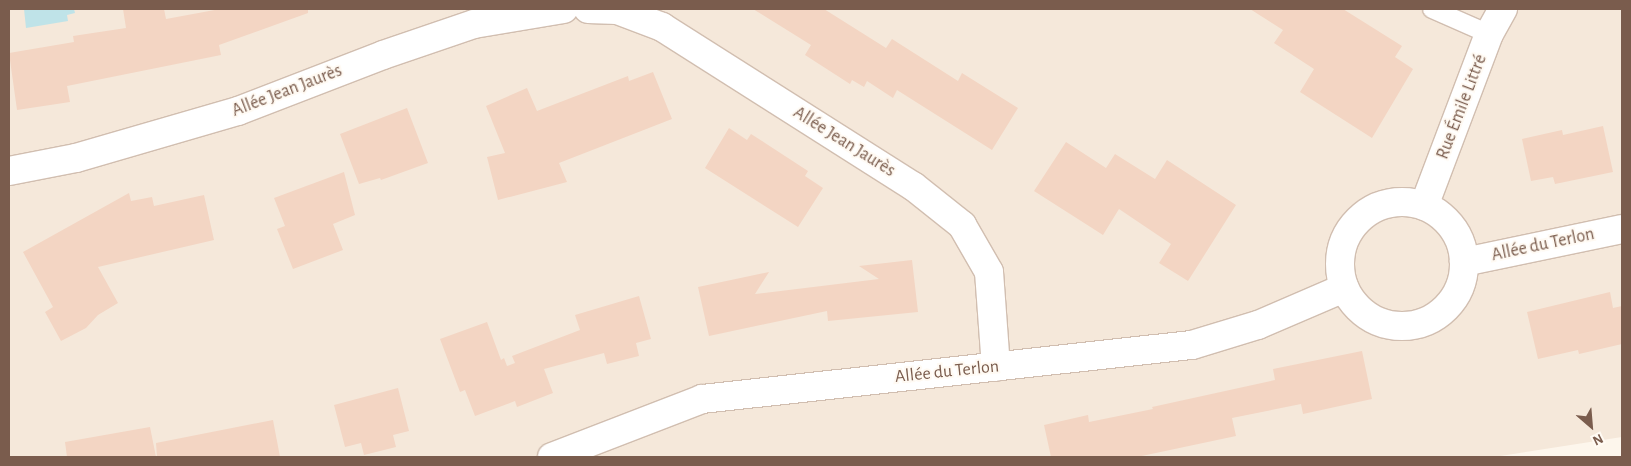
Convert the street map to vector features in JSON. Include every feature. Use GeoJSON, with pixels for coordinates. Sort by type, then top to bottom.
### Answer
{"type":"FeatureCollection","features":[{"type":"Feature","properties":{"kind":"street","name":"Allée Jean Jaurès"},"geometry":{"type":"LineString","coordinates":[[9,171],[76,158],[238,111],[383,55],[474,24],[517,13],[564,9]]}},
{"type":"Feature","properties":{"kind":"street","name":"Allée Jean Jaurès"},"geometry":{"type":"LineString","coordinates":[[588,9],[617,10],[662,27],[913,186],[962,225],[988,272],[996,367]]}},
{"type":"Feature","properties":{"kind":"street","name":"Rue Émile Littré"},"geometry":{"type":"LineString","coordinates":[[1424,206],[1490,34],[1503,9]]}},
{"type":"Feature","properties":{"kind":"street"},"geometry":{"type":"LineString","coordinates":[[1404,202],[1424,206],[1440,215],[1452,227],[1461,244],[1464,262],[1462,281],[1454,298],[1441,313],[1424,322],[1405,327],[1386,325],[1368,318],[1354,304],[1344,288],[1339,267],[1342,246],[1352,227],[1366,213],[1384,205],[1404,202]]}},
{"type":"Feature","properties":{"kind":"street","name":"Allée du Terlon"},"geometry":{"type":"LineString","coordinates":[[1464,262],[1622,229]]}},
{"type":"Feature","properties":{"kind":"street","name":"Allée du Terlon"},"geometry":{"type":"LineString","coordinates":[[552,457],[702,399],[1192,345],[1258,325],[1344,288]]}},
{"type":"Feature","properties":{"kind":"lane"},"geometry":{"type":"LineString","coordinates":[[1432,9],[1490,34]]}},
{"type":"Feature","properties":{"kind":"shaded area"},"geometry":{"type":"Polygon","coordinates":[[[9,9],[1622,9],[1622,437],[1494,457],[9,457],[9,9]]]}},
{"type":"Feature","properties":{"kind":"water"},"geometry":{"type":"Polygon","coordinates":[[[24,9],[74,9],[75,13],[67,15],[68,21],[26,28],[24,9]]]}},
{"type":"Feature","properties":{"kind":"building"},"geometry":{"type":"Polygon","coordinates":[[[123,9],[164,9],[166,19],[220,9],[308,9],[308,13],[219,45],[221,55],[67,86],[70,102],[17,110],[9,53],[74,42],[73,36],[126,28],[123,9]]]}},
{"type":"Feature","properties":{"kind":"building"},"geometry":{"type":"Polygon","coordinates":[[[753,9],[824,9],[886,48],[892,39],[958,81],[962,73],[1018,108],[992,150],[897,90],[893,98],[867,81],[864,87],[852,80],[850,84],[805,55],[811,45],[753,9]]]}},
{"type":"Feature","properties":{"kind":"building"},"geometry":{"type":"Polygon","coordinates":[[[1250,9],[1343,9],[1402,46],[1395,57],[1413,69],[1372,138],[1300,92],[1314,69],[1274,43],[1283,30],[1250,9]]]}},
{"type":"Feature","properties":{"kind":"building"},"geometry":{"type":"Polygon","coordinates":[[[653,72],[672,119],[559,163],[567,182],[498,200],[487,157],[505,153],[486,106],[527,88],[537,111],[628,76],[629,81],[653,72]]]}},
{"type":"Feature","properties":{"kind":"building"},"geometry":{"type":"Polygon","coordinates":[[[407,108],[428,163],[381,180],[380,178],[359,184],[340,134],[407,108]]]}},
{"type":"Feature","properties":{"kind":"building"},"geometry":{"type":"Polygon","coordinates":[[[1603,126],[1613,172],[1555,184],[1553,177],[1531,181],[1522,139],[1562,130],[1563,135],[1603,126]]]}},
{"type":"Feature","properties":{"kind":"building"},"geometry":{"type":"Polygon","coordinates":[[[729,128],[747,140],[751,134],[808,171],[805,176],[823,188],[798,227],[705,168],[729,128]]]}},
{"type":"Feature","properties":{"kind":"building"},"geometry":{"type":"Polygon","coordinates":[[[1066,142],[1106,168],[1115,154],[1155,179],[1167,160],[1236,205],[1188,281],[1159,263],[1171,244],[1119,209],[1103,235],[1034,191],[1066,142]]]}},
{"type":"Feature","properties":{"kind":"building"},"geometry":{"type":"Polygon","coordinates":[[[344,172],[355,215],[333,224],[343,250],[293,269],[277,229],[285,226],[274,198],[344,172]]]}},
{"type":"Feature","properties":{"kind":"building"},"geometry":{"type":"Polygon","coordinates":[[[129,193],[131,201],[152,197],[154,206],[204,195],[214,240],[98,267],[118,303],[98,315],[86,328],[61,341],[45,312],[53,307],[23,252],[129,193]]]}},
{"type":"Feature","properties":{"kind":"building"},"geometry":{"type":"Polygon","coordinates":[[[912,260],[918,312],[828,321],[827,311],[709,336],[698,287],[769,272],[755,294],[879,279],[859,266],[912,260]]]}},
{"type":"Feature","properties":{"kind":"building"},"geometry":{"type":"Polygon","coordinates":[[[1610,292],[1613,308],[1622,306],[1622,344],[1579,354],[1578,350],[1538,359],[1527,312],[1610,292]]]}},
{"type":"Feature","properties":{"kind":"building"},"geometry":{"type":"Polygon","coordinates":[[[639,296],[651,339],[636,343],[639,356],[607,364],[604,353],[544,369],[553,393],[517,407],[515,401],[475,416],[465,390],[460,392],[440,339],[487,322],[501,360],[504,358],[507,366],[515,363],[512,356],[580,330],[575,315],[639,296]]]}},
{"type":"Feature","properties":{"kind":"building"},"geometry":{"type":"Polygon","coordinates":[[[1362,351],[1372,399],[1303,414],[1301,404],[1232,418],[1236,436],[1137,457],[1051,457],[1044,425],[1088,415],[1089,422],[1153,409],[1152,407],[1275,380],[1273,369],[1362,351]]]}},
{"type":"Feature","properties":{"kind":"building"},"geometry":{"type":"Polygon","coordinates":[[[398,388],[409,431],[393,435],[396,447],[364,455],[361,443],[345,447],[334,405],[398,388]]]}},
{"type":"Feature","properties":{"kind":"building"},"geometry":{"type":"Polygon","coordinates":[[[273,420],[280,457],[157,457],[156,443],[273,420]]]}},
{"type":"Feature","properties":{"kind":"building"},"geometry":{"type":"Polygon","coordinates":[[[150,427],[156,457],[67,457],[65,442],[150,427]]]}}]}
